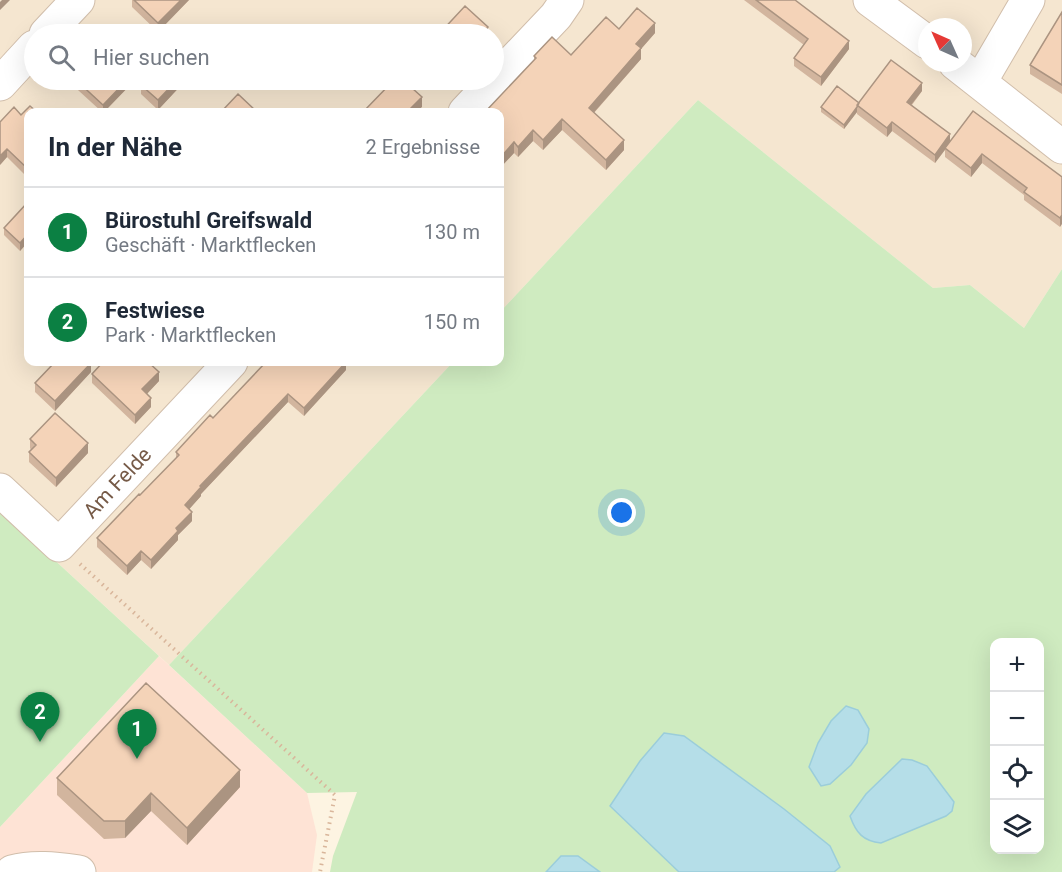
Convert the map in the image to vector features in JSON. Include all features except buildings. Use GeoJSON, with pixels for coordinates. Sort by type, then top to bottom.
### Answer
{"type":"FeatureCollection","features":[{"type":"Feature","properties":{"kind":"street"},"geometry":{"type":"LineString","coordinates":[[55,24],[78,0]]}},
{"type":"Feature","properties":{"kind":"street"},"geometry":{"type":"LineString","coordinates":[[870,0],[918,35]]}},
{"type":"Feature","properties":{"kind":"street"},"geometry":{"type":"LineString","coordinates":[[1028,0],[967,73],[1062,147]]}},
{"type":"Feature","properties":{"kind":"street"},"geometry":{"type":"LineString","coordinates":[[504,65],[553,5]]}},
{"type":"Feature","properties":{"kind":"street"},"geometry":{"type":"LineString","coordinates":[[0,84],[24,58]]}},
{"type":"Feature","properties":{"kind":"street"},"geometry":{"type":"LineString","coordinates":[[468,108],[483,90]]}},
{"type":"Feature","properties":{"kind":"street","name":"Am Felde"},"geometry":{"type":"LineString","coordinates":[[59,544],[227,366]]}},
{"type":"Feature","properties":{"kind":"street"},"geometry":{"type":"LineString","coordinates":[[0,490],[59,544]]}},
{"type":"Feature","properties":{"kind":"street"},"geometry":{"type":"LineString","coordinates":[[12,872],[47,868],[79,872]]}},
{"type":"Feature","properties":{"kind":"path"},"geometry":{"type":"LineString","coordinates":[[59,544],[335,795],[320,872]]}},
{"type":"Feature","properties":{"kind":"shaded area"},"geometry":{"type":"Polygon","coordinates":[[[0,0],[1062,0],[1062,269],[1024,328],[970,285],[933,288],[698,100],[504,308],[504,108],[24,108],[24,366],[449,366],[169,665],[0,510],[0,0]]]}},
{"type":"Feature","properties":{"kind":"shaded area"},"geometry":{"type":"Polygon","coordinates":[[[159,656],[307,793],[317,835],[312,872],[0,872],[0,827],[159,656]]]}},
{"type":"Feature","properties":{"kind":"green space"},"geometry":{"type":"Polygon","coordinates":[[[698,100],[933,288],[970,285],[1024,328],[1062,269],[1062,872],[834,872],[839,867],[830,846],[784,809],[610,806],[679,872],[600,872],[578,856],[561,856],[546,872],[330,872],[333,856],[357,792],[307,793],[169,665],[449,366],[504,366],[504,308],[698,100]]]}},
{"type":"Feature","properties":{"kind":"green space"},"geometry":{"type":"Polygon","coordinates":[[[0,510],[159,656],[0,827],[0,510]]]}},
{"type":"Feature","properties":{"kind":"water"},"geometry":{"type":"Polygon","coordinates":[[[846,706],[858,710],[869,729],[867,743],[851,765],[830,784],[821,786],[809,767],[818,743],[831,721],[846,706]]]}},
{"type":"Feature","properties":{"kind":"water"},"geometry":{"type":"Polygon","coordinates":[[[664,733],[684,736],[784,809],[830,846],[840,867],[834,872],[679,872],[610,806],[640,761],[664,733]]]}},
{"type":"Feature","properties":{"kind":"water"},"geometry":{"type":"Polygon","coordinates":[[[902,759],[927,766],[954,802],[952,811],[946,816],[881,843],[869,840],[858,831],[850,816],[866,794],[902,759]]]}},
{"type":"Feature","properties":{"kind":"water"},"geometry":{"type":"Polygon","coordinates":[[[561,856],[578,856],[600,872],[546,872],[561,856]]]}},
{"type":"Feature","properties":{"kind":"place","name":"Festwiese"},"geometry":{"type":"Point","coordinates":[40,742]}},
{"type":"Feature","properties":{"kind":"place","name":"Bürostuhl Greifswald"},"geometry":{"type":"Point","coordinates":[137,759]}}]}
